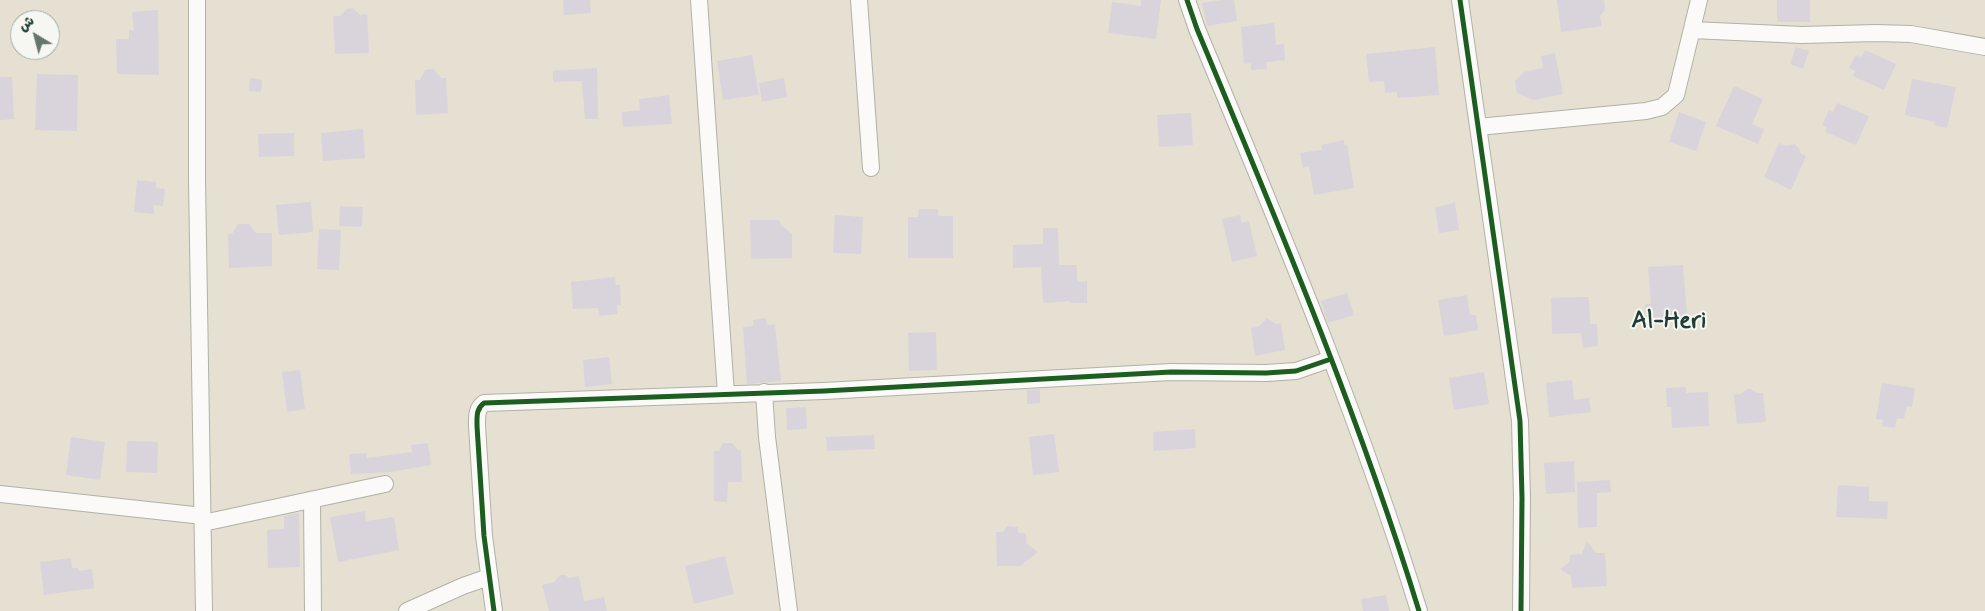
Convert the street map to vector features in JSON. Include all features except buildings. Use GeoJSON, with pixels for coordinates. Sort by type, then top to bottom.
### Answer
{"type":"FeatureCollection","features":[{"type":"Feature","properties":{"kind":"street"},"geometry":{"type":"LineString","coordinates":[[196,0],[204,611]]}},
{"type":"Feature","properties":{"kind":"street"},"geometry":{"type":"LineString","coordinates":[[699,0],[726,394]]}},
{"type":"Feature","properties":{"kind":"street"},"geometry":{"type":"LineString","coordinates":[[859,0],[871,168]]}},
{"type":"Feature","properties":{"kind":"street"},"geometry":{"type":"LineString","coordinates":[[1187,0],[1197,29],[1284,235],[1391,520],[1420,611]]}},
{"type":"Feature","properties":{"kind":"street"},"geometry":{"type":"LineString","coordinates":[[1460,0],[1520,421],[1522,498],[1521,611]]}},
{"type":"Feature","properties":{"kind":"street"},"geometry":{"type":"LineString","coordinates":[[1478,127],[1646,111],[1662,107],[1676,95],[1699,0]]}},
{"type":"Feature","properties":{"kind":"street"},"geometry":{"type":"LineString","coordinates":[[1692,30],[1802,35],[1911,34],[1985,47]]}},
{"type":"Feature","properties":{"kind":"street"},"geometry":{"type":"LineString","coordinates":[[494,611],[484,536],[476,426],[477,413],[480,406],[484,403],[726,394],[1171,372],[1266,373],[1296,371],[1331,359]]}},
{"type":"Feature","properties":{"kind":"street"},"geometry":{"type":"LineString","coordinates":[[764,392],[767,437],[789,611]]}},
{"type":"Feature","properties":{"kind":"street"},"geometry":{"type":"LineString","coordinates":[[0,494],[203,519],[312,500],[385,484]]}},
{"type":"Feature","properties":{"kind":"street"},"geometry":{"type":"LineString","coordinates":[[312,500],[313,611]]}},
{"type":"Feature","properties":{"kind":"street"},"geometry":{"type":"LineString","coordinates":[[407,611],[463,586],[490,577]]}},
{"type":"Feature","properties":{"kind":"cycle path"},"geometry":{"type":"LineString","coordinates":[[1187,0],[1343,390],[1370,463],[1419,611]]}},
{"type":"Feature","properties":{"kind":"cycle path"},"geometry":{"type":"LineString","coordinates":[[1460,0],[1520,421],[1522,498],[1521,611]]}},
{"type":"Feature","properties":{"kind":"cycle path"},"geometry":{"type":"LineString","coordinates":[[494,611],[484,536],[477,426],[478,411],[484,403],[824,391],[1171,372],[1266,373],[1296,371],[1331,359]]}},
{"type":"Feature","properties":{"kind":"district","name":"Al-Heri"},"geometry":{"type":"Point","coordinates":[1669,322]}}]}
